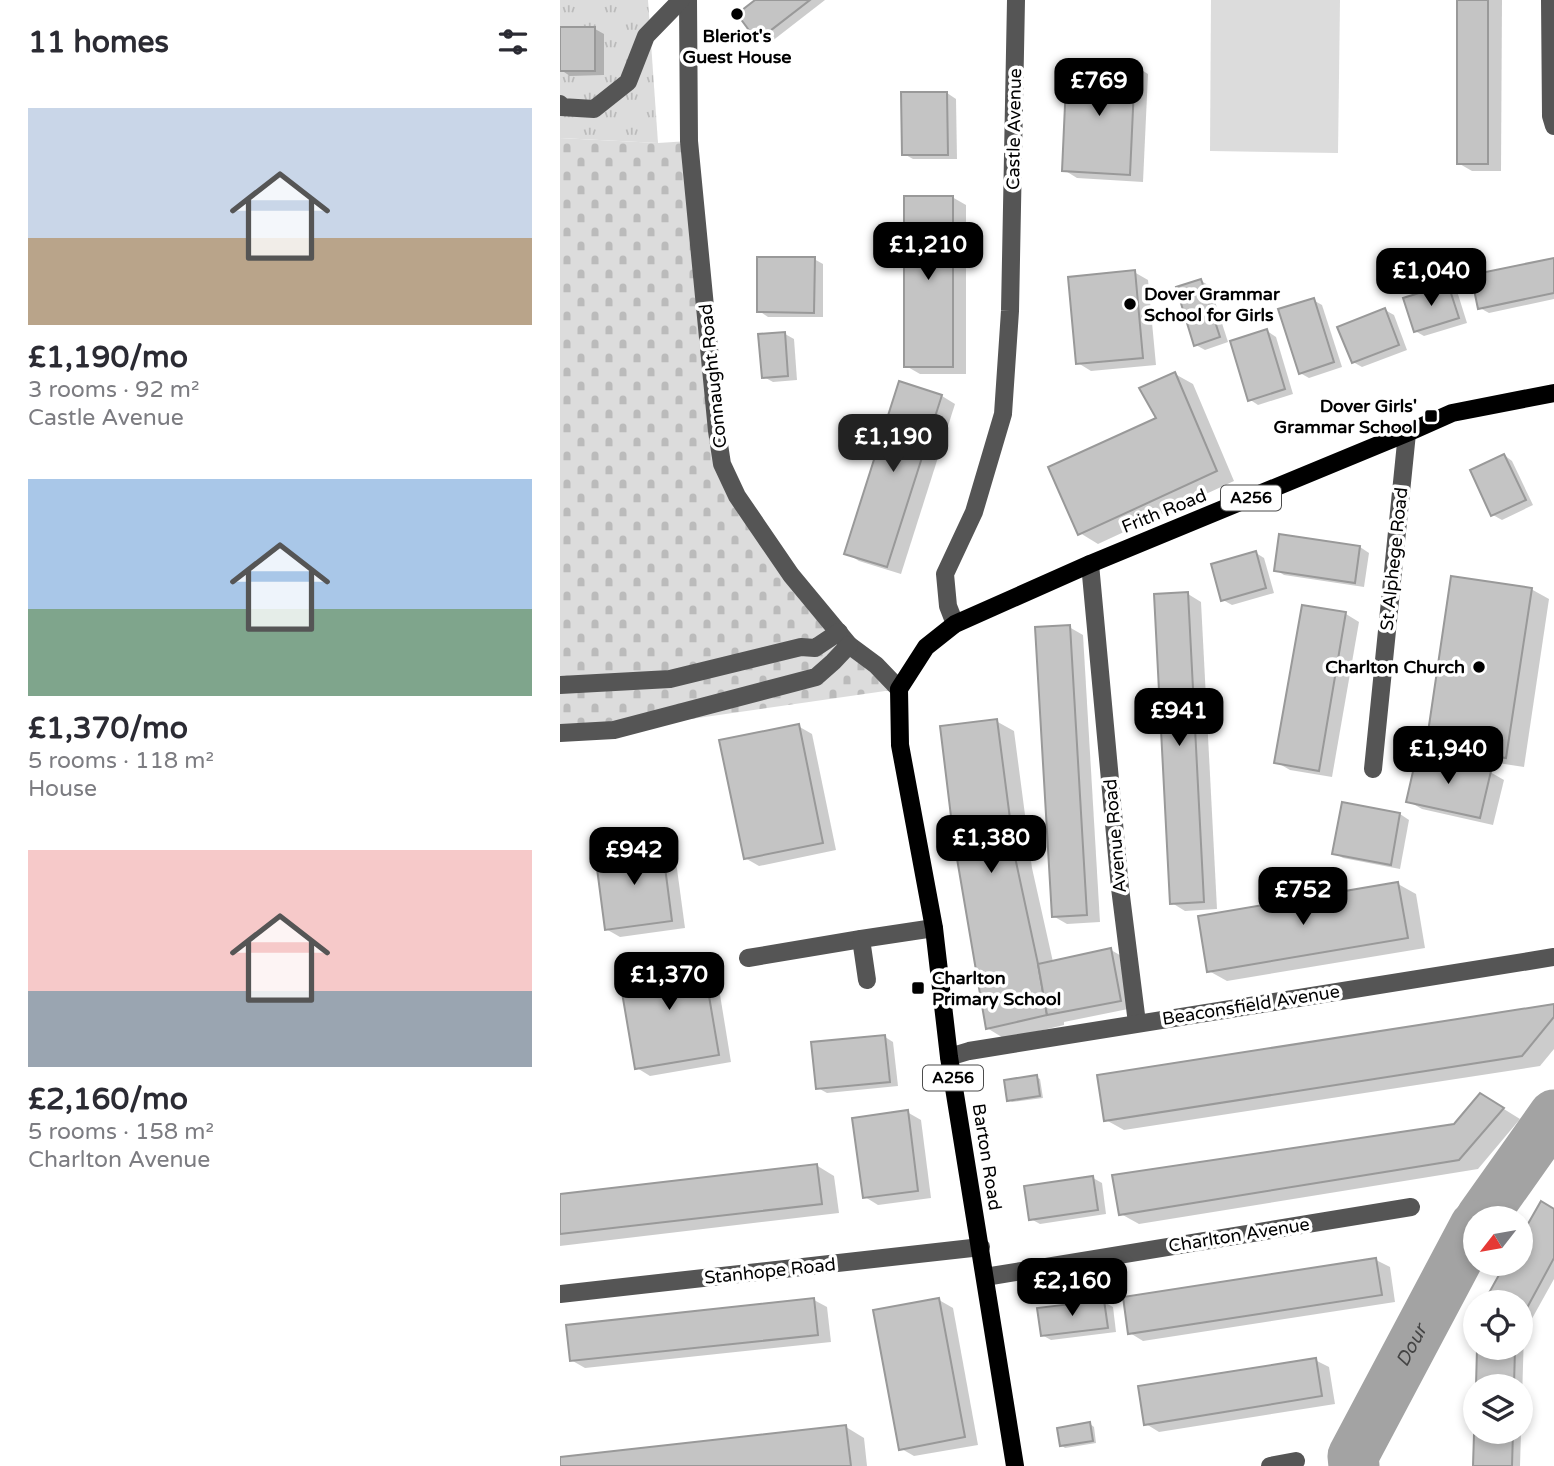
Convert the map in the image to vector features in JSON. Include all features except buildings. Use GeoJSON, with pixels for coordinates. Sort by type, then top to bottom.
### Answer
{"type":"FeatureCollection","features":[{"type":"Feature","properties":{"kind":"main road","name":"Frith Road"},"geometry":{"type":"LineString","coordinates":[[899,689],[926,647],[955,624],[1090,564],[1452,413],[1554,393]]}},
{"type":"Feature","properties":{"kind":"main road","name":"Barton Road"},"geometry":{"type":"LineString","coordinates":[[899,689],[901,745],[934,928],[949,1057],[1015,1466]]}},
{"type":"Feature","properties":{"kind":"street"},"geometry":{"type":"LineString","coordinates":[[560,104],[561,107],[594,108],[628,82],[646,36],[681,0]]}},
{"type":"Feature","properties":{"kind":"street","name":"Connaught Road"},"geometry":{"type":"LineString","coordinates":[[688,0],[689,141],[722,464],[737,496],[792,575],[844,638],[876,664],[899,689]]}},
{"type":"Feature","properties":{"kind":"street","name":"Castle Avenue"},"geometry":{"type":"LineString","coordinates":[[955,624],[948,606],[945,574],[974,512],[1003,414],[1010,311],[1016,0]]}},
{"type":"Feature","properties":{"kind":"street"},"geometry":{"type":"LineString","coordinates":[[1550,0],[1551,116],[1554,126]]}},
{"type":"Feature","properties":{"kind":"street","name":"St Alphege Road"},"geometry":{"type":"LineString","coordinates":[[1373,769],[1407,433]]}},
{"type":"Feature","properties":{"kind":"street","name":"Avenue Road"},"geometry":{"type":"LineString","coordinates":[[1090,564],[1120,888],[1137,1023]]}},
{"type":"Feature","properties":{"kind":"street"},"geometry":{"type":"LineString","coordinates":[[560,685],[670,679],[801,647],[815,648],[844,638]]}},
{"type":"Feature","properties":{"kind":"street"},"geometry":{"type":"LineString","coordinates":[[560,733],[614,730],[817,677],[833,662],[844,638]]}},
{"type":"Feature","properties":{"kind":"street"},"geometry":{"type":"LineString","coordinates":[[748,958],[934,928]]}},
{"type":"Feature","properties":{"kind":"street"},"geometry":{"type":"LineString","coordinates":[[861,939],[867,980]]}},
{"type":"Feature","properties":{"kind":"street","name":"Beaconsfield Avenue"},"geometry":{"type":"LineString","coordinates":[[949,1057],[969,1051],[1137,1023],[1554,957]]}},
{"type":"Feature","properties":{"kind":"street","name":"Charlton Avenue"},"geometry":{"type":"LineString","coordinates":[[985,1277],[1411,1207]]}},
{"type":"Feature","properties":{"kind":"street","name":"Stanhope Road"},"geometry":{"type":"LineString","coordinates":[[560,1294],[981,1247]]}},
{"type":"Feature","properties":{"kind":"street"},"geometry":{"type":"LineString","coordinates":[[1270,1466],[1296,1461]]}},
{"type":"Feature","properties":{"kind":"green space"},"geometry":{"type":"Polygon","coordinates":[[[560,0],[648,0],[658,143],[560,138],[560,0]]]}},
{"type":"Feature","properties":{"kind":"green space"},"geometry":{"type":"Polygon","coordinates":[[[1211,0],[1340,0],[1338,153],[1210,151],[1211,0]]]}},
{"type":"Feature","properties":{"kind":"green space"},"geometry":{"type":"Polygon","coordinates":[[[560,138],[658,143],[689,141],[722,464],[791,575],[899,689],[614,730],[560,733],[560,138]]]}},
{"type":"Feature","properties":{"kind":"waterway","name":"Dour"},"geometry":{"type":"LineString","coordinates":[[1490,1206],[1554,1115]]}},
{"type":"Feature","properties":{"kind":"waterway","name":"Dour"},"geometry":{"type":"LineString","coordinates":[[1354,1466],[1353,1456],[1463,1249]]}},
{"type":"Feature","properties":{"kind":"place","name":"Bleriot's Guest House"},"geometry":{"type":"Point","coordinates":[737,14]}},
{"type":"Feature","properties":{"kind":"place","name":"Dover Grammar School for Girls"},"geometry":{"type":"Point","coordinates":[1130,304]}},
{"type":"Feature","properties":{"kind":"place","name":"Dover Girls' Grammar School"},"geometry":{"type":"Point","coordinates":[1431,416]}},
{"type":"Feature","properties":{"kind":"place","name":"Charlton Church"},"geometry":{"type":"Point","coordinates":[1479,667]}},
{"type":"Feature","properties":{"kind":"place","name":"Charlton Primary School"},"geometry":{"type":"Point","coordinates":[918,988]}}]}
